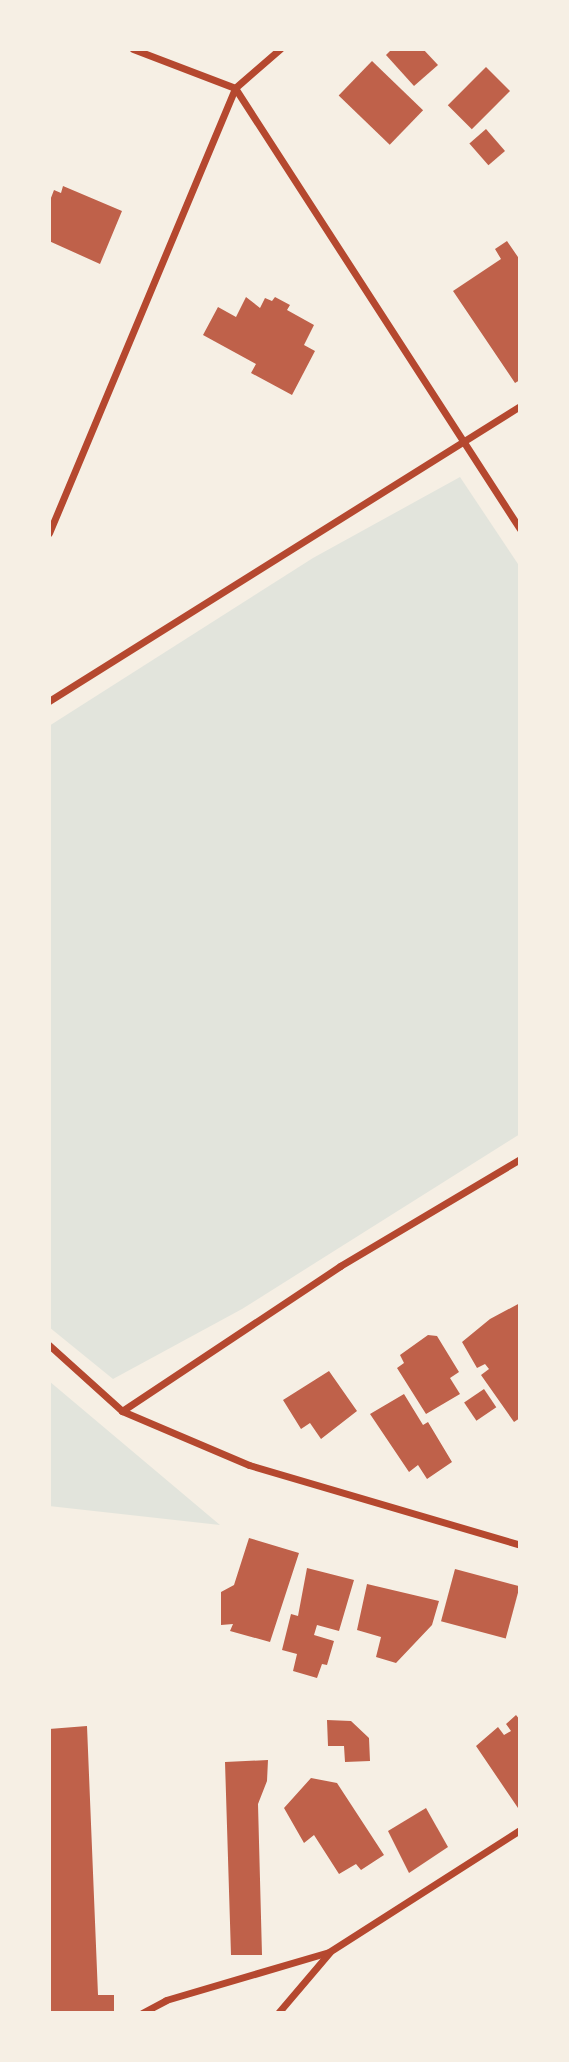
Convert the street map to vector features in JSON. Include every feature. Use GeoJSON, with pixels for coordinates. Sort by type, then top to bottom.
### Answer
{"type":"FeatureCollection","features":[{"type":"Feature","properties":{"kind":"street"},"geometry":{"type":"LineString","coordinates":[[134,49],[235,88],[520,529]]}},
{"type":"Feature","properties":{"kind":"street"},"geometry":{"type":"LineString","coordinates":[[49,533],[235,88],[280,49]]}},
{"type":"Feature","properties":{"kind":"street"},"geometry":{"type":"LineString","coordinates":[[49,701],[520,406]]}},
{"type":"Feature","properties":{"kind":"street"},"geometry":{"type":"LineString","coordinates":[[122,1411],[341,1266],[520,1159]]}},
{"type":"Feature","properties":{"kind":"street"},"geometry":{"type":"LineString","coordinates":[[49,1345],[122,1411],[248,1465],[520,1545]]}},
{"type":"Feature","properties":{"kind":"street"},"geometry":{"type":"LineString","coordinates":[[142,2013],[166,2000],[329,1952],[520,1830]]}},
{"type":"Feature","properties":{"kind":"street"},"geometry":{"type":"LineString","coordinates":[[278,2013],[329,1952]]}},
{"type":"Feature","properties":{"kind":"shaded area"},"geometry":{"type":"Polygon","coordinates":[[[460,477],[520,567],[520,1134],[242,1309],[113,1379],[49,1327],[49,726],[313,558],[460,477]]]}},
{"type":"Feature","properties":{"kind":"shaded area"},"geometry":{"type":"Polygon","coordinates":[[[49,1381],[220,1525],[49,1506],[49,1381]]]}},
{"type":"Feature","properties":{"kind":"building"},"geometry":{"type":"Polygon","coordinates":[[[392,49],[423,49],[438,65],[414,86],[386,55],[392,49]]]}},
{"type":"Feature","properties":{"kind":"building"},"geometry":{"type":"Polygon","coordinates":[[[372,61],[423,110],[390,145],[339,96],[372,61]]]}},
{"type":"Feature","properties":{"kind":"building"},"geometry":{"type":"Polygon","coordinates":[[[486,67],[510,91],[472,129],[448,105],[486,67]]]}},
{"type":"Feature","properties":{"kind":"building"},"geometry":{"type":"Polygon","coordinates":[[[486,129],[505,151],[488,165],[469,143],[486,129]]]}},
{"type":"Feature","properties":{"kind":"building"},"geometry":{"type":"Polygon","coordinates":[[[63,186],[122,211],[100,264],[49,241],[49,203],[54,190],[61,193],[63,186]]]}},
{"type":"Feature","properties":{"kind":"building"},"geometry":{"type":"Polygon","coordinates":[[[507,241],[520,260],[520,380],[515,383],[453,291],[501,259],[495,249],[507,241]]]}},
{"type":"Feature","properties":{"kind":"building"},"geometry":{"type":"Polygon","coordinates":[[[246,297],[260,308],[265,298],[272,301],[275,297],[290,305],[287,310],[314,325],[304,345],[315,351],[292,395],[251,373],[256,364],[203,335],[218,307],[236,317],[246,297]]]}},
{"type":"Feature","properties":{"kind":"building"},"geometry":{"type":"Polygon","coordinates":[[[520,1303],[520,1418],[514,1422],[481,1375],[489,1369],[485,1364],[477,1368],[462,1342],[490,1319],[520,1303]]]}},
{"type":"Feature","properties":{"kind":"building"},"geometry":{"type":"Polygon","coordinates":[[[428,1335],[437,1336],[459,1372],[450,1378],[460,1394],[426,1414],[397,1368],[404,1363],[400,1355],[428,1335]]]}},
{"type":"Feature","properties":{"kind":"building"},"geometry":{"type":"Polygon","coordinates":[[[329,1371],[357,1411],[321,1439],[310,1423],[301,1429],[283,1400],[329,1371]]]}},
{"type":"Feature","properties":{"kind":"building"},"geometry":{"type":"Polygon","coordinates":[[[484,1389],[496,1407],[476,1421],[464,1402],[484,1389]]]}},
{"type":"Feature","properties":{"kind":"building"},"geometry":{"type":"Polygon","coordinates":[[[404,1394],[423,1425],[428,1422],[452,1462],[427,1479],[418,1465],[409,1472],[370,1414],[404,1394]]]}},
{"type":"Feature","properties":{"kind":"building"},"geometry":{"type":"Polygon","coordinates":[[[249,1538],[299,1553],[270,1642],[230,1631],[233,1624],[221,1625],[221,1592],[234,1585],[249,1538]]]}},
{"type":"Feature","properties":{"kind":"building"},"geometry":{"type":"Polygon","coordinates":[[[307,1568],[354,1580],[339,1631],[317,1625],[314,1635],[334,1641],[327,1665],[322,1664],[317,1678],[293,1671],[297,1654],[282,1650],[291,1614],[298,1616],[307,1568]]]}},
{"type":"Feature","properties":{"kind":"building"},"geometry":{"type":"Polygon","coordinates":[[[455,1569],[520,1586],[506,1639],[441,1621],[455,1569]]]}},
{"type":"Feature","properties":{"kind":"building"},"geometry":{"type":"Polygon","coordinates":[[[367,1584],[439,1601],[432,1625],[396,1663],[376,1657],[381,1637],[357,1630],[367,1584]]]}},
{"type":"Feature","properties":{"kind":"building"},"geometry":{"type":"Polygon","coordinates":[[[516,1715],[520,1720],[518,1808],[476,1746],[498,1727],[504,1735],[511,1731],[506,1724],[516,1715]]]}},
{"type":"Feature","properties":{"kind":"building"},"geometry":{"type":"Polygon","coordinates":[[[327,1720],[351,1721],[369,1738],[370,1761],[345,1762],[344,1746],[328,1746],[327,1720]]]}},
{"type":"Feature","properties":{"kind":"building"},"geometry":{"type":"Polygon","coordinates":[[[87,1726],[98,1995],[114,1995],[114,2013],[49,2013],[49,1729],[87,1726]]]}},
{"type":"Feature","properties":{"kind":"building"},"geometry":{"type":"Polygon","coordinates":[[[268,1760],[267,1781],[258,1804],[262,1955],[231,1955],[225,1762],[268,1760]]]}},
{"type":"Feature","properties":{"kind":"building"},"geometry":{"type":"Polygon","coordinates":[[[311,1778],[337,1783],[384,1855],[361,1870],[356,1864],[339,1874],[314,1835],[304,1843],[284,1808],[311,1778]]]}},
{"type":"Feature","properties":{"kind":"building"},"geometry":{"type":"Polygon","coordinates":[[[426,1808],[448,1847],[409,1873],[388,1831],[426,1808]]]}}]}
